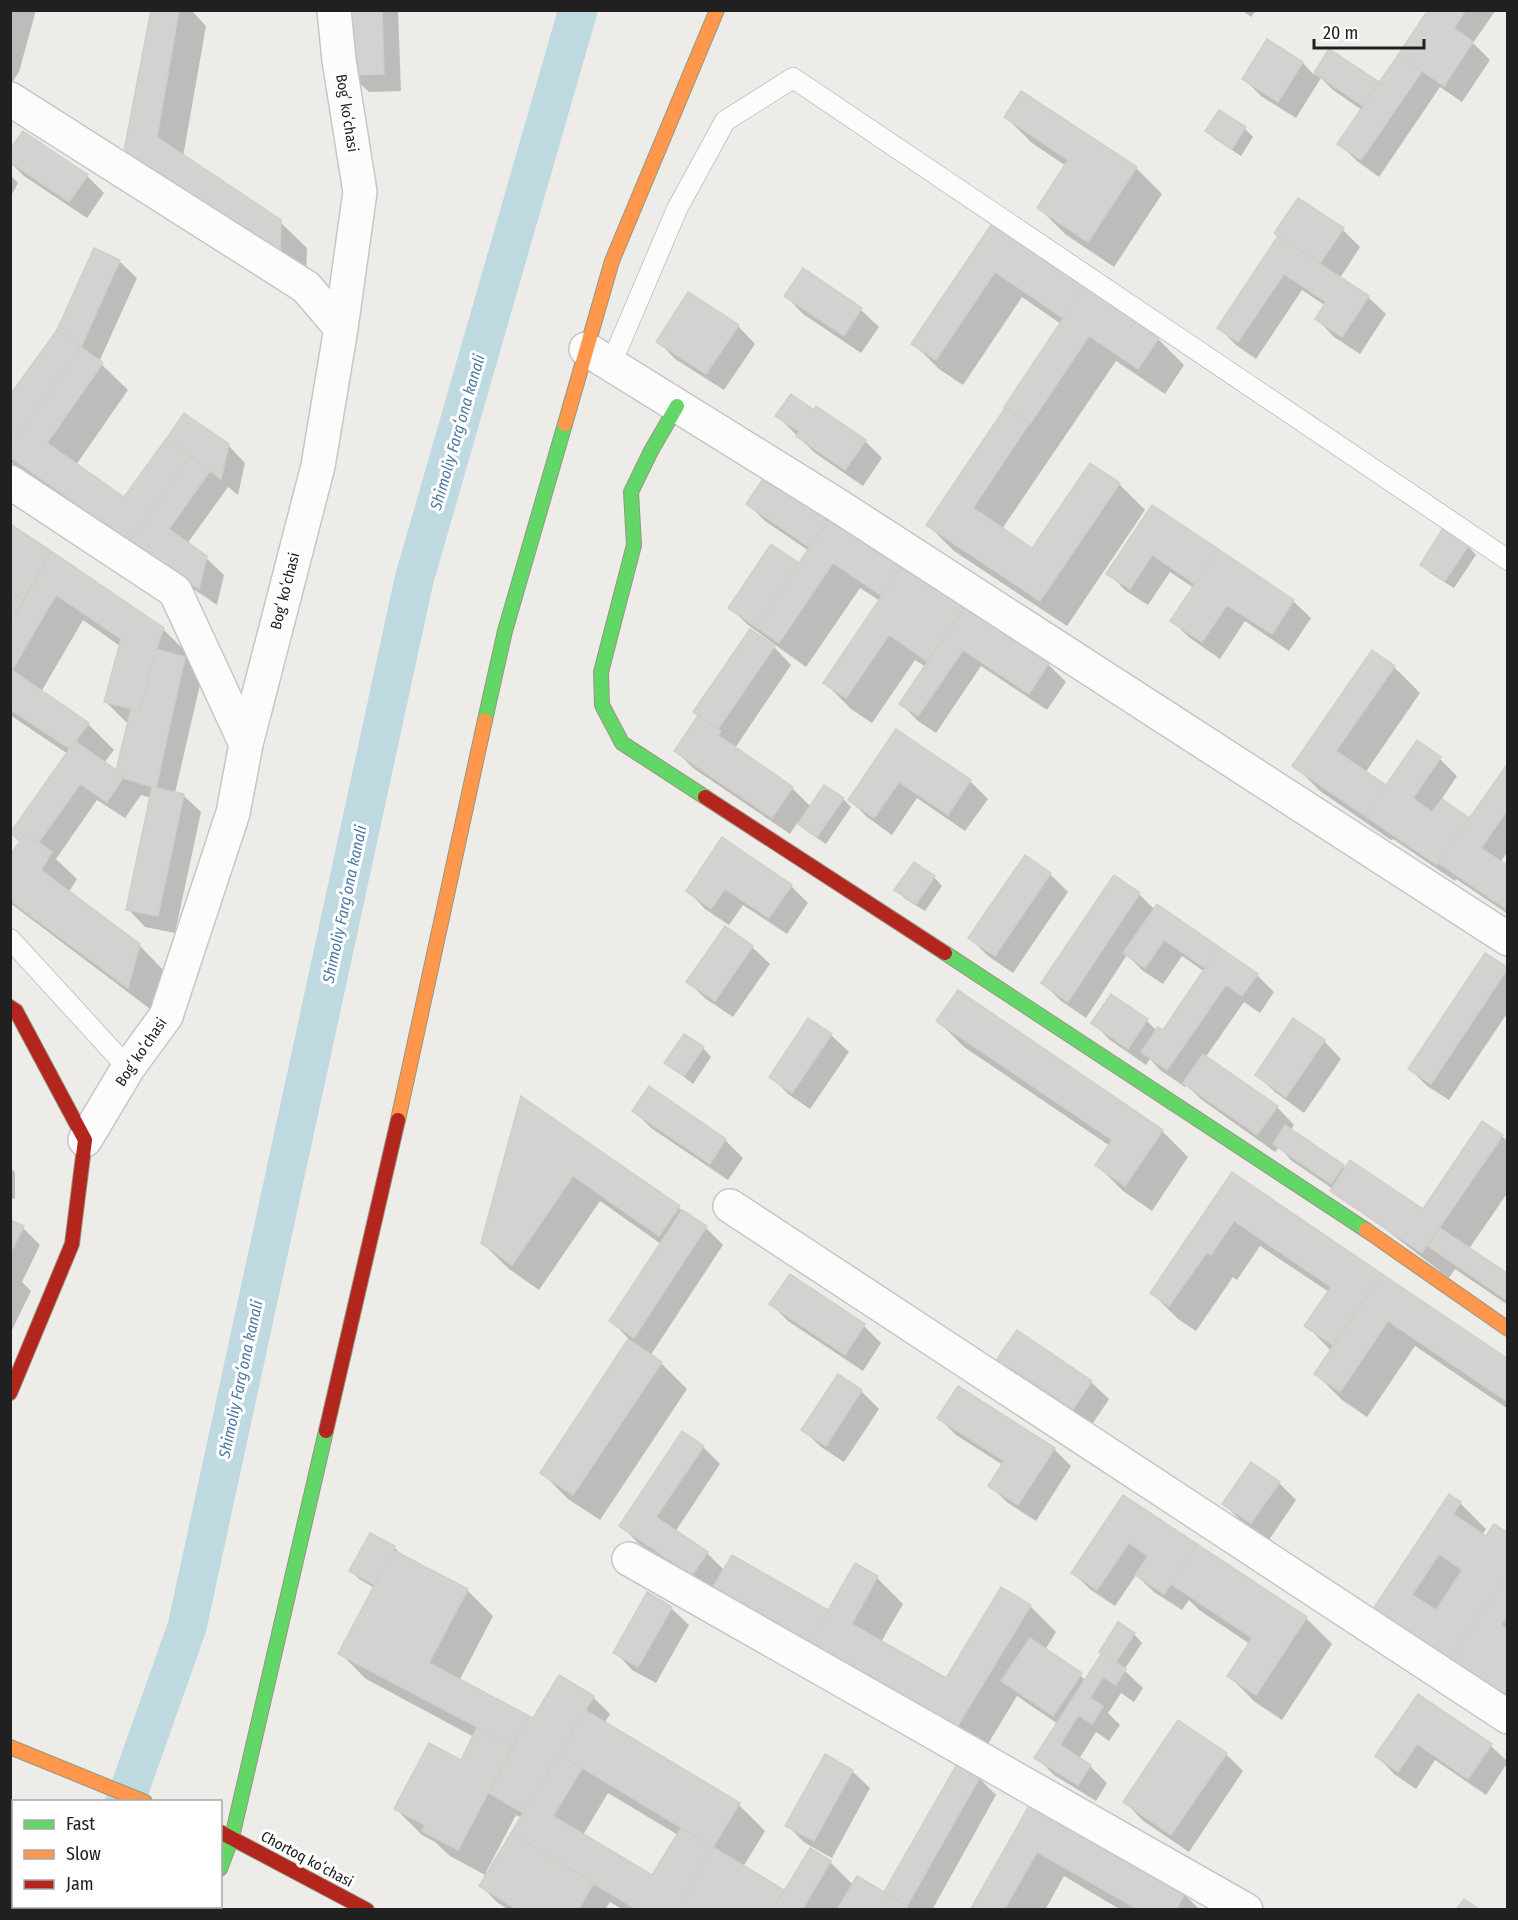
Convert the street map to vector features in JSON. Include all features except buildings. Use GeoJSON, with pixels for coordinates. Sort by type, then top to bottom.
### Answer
{"type":"FeatureCollection","features":[{"type":"Feature","properties":{"kind":"street","name":"Bogʻ koʻchasi"},"geometry":{"type":"LineString","coordinates":[[85,1140],[128,1068],[166,1017],[233,813],[246,744],[318,466],[341,328],[360,192],[339,60],[334,10]]}},
{"type":"Feature","properties":{"kind":"street"},"geometry":{"type":"LineString","coordinates":[[222,1857],[407,1079],[505,631],[599,356],[612,261],[717,10]]}},
{"type":"Feature","properties":{"kind":"street"},"geometry":{"type":"LineString","coordinates":[[10,99],[306,288],[341,328]]}},
{"type":"Feature","properties":{"kind":"street"},"geometry":{"type":"LineString","coordinates":[[599,356],[857,518],[1508,939]]}},
{"type":"Feature","properties":{"kind":"street"},"geometry":{"type":"LineString","coordinates":[[677,406],[631,492],[634,545],[601,672],[602,705],[622,743],[1036,1012],[1411,1260],[1508,1329]]}},
{"type":"Feature","properties":{"kind":"street"},"geometry":{"type":"LineString","coordinates":[[10,482],[175,591],[246,744]]}},
{"type":"Feature","properties":{"kind":"street"},"geometry":{"type":"LineString","coordinates":[[10,1007],[16,1011],[85,1140],[72,1244],[10,1393]]}},
{"type":"Feature","properties":{"kind":"street"},"geometry":{"type":"LineString","coordinates":[[730,1206],[1508,1716]]}},
{"type":"Feature","properties":{"kind":"street"},"geometry":{"type":"LineString","coordinates":[[629,1558],[1246,1910]]}},
{"type":"Feature","properties":{"kind":"street"},"geometry":{"type":"LineString","coordinates":[[10,1747],[140,1800]]}},
{"type":"Feature","properties":{"kind":"street","name":"Chortoq koʻchasi"},"geometry":{"type":"LineString","coordinates":[[226,1834],[367,1910]]}},
{"type":"Feature","properties":{"kind":"lane"},"geometry":{"type":"LineString","coordinates":[[599,356],[676,209],[726,121],[793,78],[1508,560]]}},
{"type":"Feature","properties":{"kind":"lane"},"geometry":{"type":"LineString","coordinates":[[10,939],[128,1068]]}},
{"type":"Feature","properties":{"kind":"waterway","name":"Shimoliy Fargʻona kanali"},"geometry":{"type":"LineString","coordinates":[[126,1800],[187,1627],[414,580],[578,10]]}},
{"type":"Feature","properties":{"kind":"traffic: fast"},"geometry":{"type":"LineString","coordinates":[[677,406],[631,492],[634,545],[601,672],[602,705],[622,743],[705,797]]}},
{"type":"Feature","properties":{"kind":"traffic: fast"},"geometry":{"type":"LineString","coordinates":[[485,720],[505,631],[565,424]]}},
{"type":"Feature","properties":{"kind":"traffic: fast"},"geometry":{"type":"LineString","coordinates":[[945,953],[1366,1230]]}},
{"type":"Feature","properties":{"kind":"traffic: fast"},"geometry":{"type":"LineString","coordinates":[[222,1864],[232,1837],[326,1431]]}},
{"type":"Feature","properties":{"kind":"traffic: slow"},"geometry":{"type":"LineString","coordinates":[[565,424],[612,261],[717,10]]}},
{"type":"Feature","properties":{"kind":"traffic: slow"},"geometry":{"type":"LineString","coordinates":[[398,1120],[485,720]]}},
{"type":"Feature","properties":{"kind":"traffic: slow"},"geometry":{"type":"LineString","coordinates":[[1366,1230],[1508,1329]]}},
{"type":"Feature","properties":{"kind":"traffic: slow"},"geometry":{"type":"LineString","coordinates":[[10,1747],[140,1800]]}},
{"type":"Feature","properties":{"kind":"traffic: jam"},"geometry":{"type":"LineString","coordinates":[[705,797],[945,953]]}},
{"type":"Feature","properties":{"kind":"traffic: jam"},"geometry":{"type":"LineString","coordinates":[[10,1007],[16,1011],[85,1140],[72,1244],[10,1393]]}},
{"type":"Feature","properties":{"kind":"traffic: jam"},"geometry":{"type":"LineString","coordinates":[[326,1431],[398,1120]]}},
{"type":"Feature","properties":{"kind":"traffic: jam"},"geometry":{"type":"LineString","coordinates":[[222,1833],[367,1910]]}}]}
